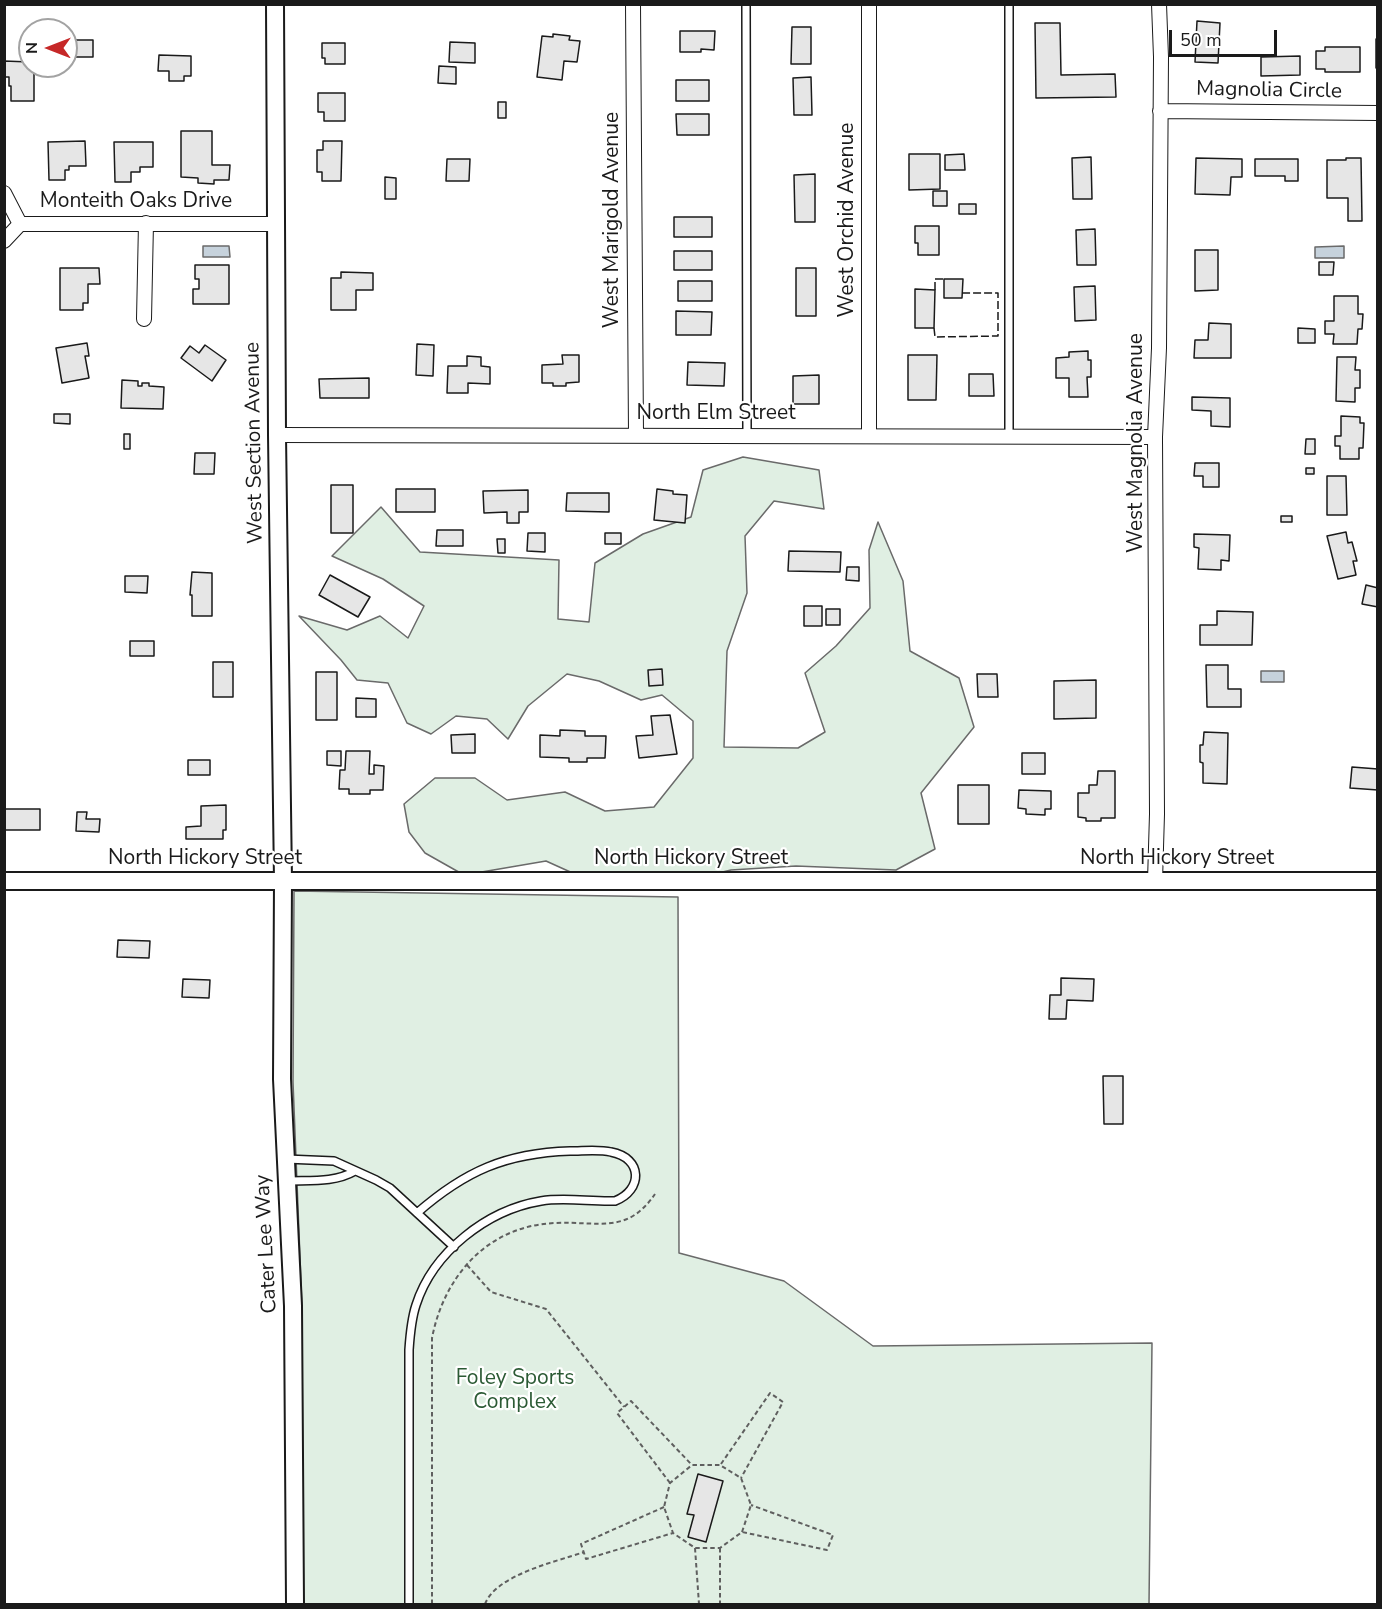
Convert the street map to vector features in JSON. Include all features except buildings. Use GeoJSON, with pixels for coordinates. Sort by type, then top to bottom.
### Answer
{"type":"FeatureCollection","features":[{"type":"Feature","properties":{"kind":"street","name":"West Section Avenue"},"geometry":{"type":"LineString","coordinates":[[275,4],[277,435],[283,881]]}},
{"type":"Feature","properties":{"kind":"street","name":"West Marigold Avenue"},"geometry":{"type":"LineString","coordinates":[[633,4],[636,435]]}},
{"type":"Feature","properties":{"kind":"street","name":"West Orchid Avenue"},"geometry":{"type":"LineString","coordinates":[[869,4],[869,436]]}},
{"type":"Feature","properties":{"kind":"street","name":"West Magnolia Avenue"},"geometry":{"type":"LineString","coordinates":[[1155,881],[1157,814],[1155,437],[1159,348],[1159,4]]}},
{"type":"Feature","properties":{"kind":"street","name":"Magnolia Circle"},"geometry":{"type":"LineString","coordinates":[[1160,111],[1377,113]]}},
{"type":"Feature","properties":{"kind":"street"},"geometry":{"type":"LineString","coordinates":[[4,193],[20,224]]}},
{"type":"Feature","properties":{"kind":"street"},"geometry":{"type":"LineString","coordinates":[[144,319],[146,223]]}},
{"type":"Feature","properties":{"kind":"street","name":"Monteith Oaks Drive"},"geometry":{"type":"LineString","coordinates":[[4,242],[20,224],[276,224]]}},
{"type":"Feature","properties":{"kind":"street","name":"North Elm Street"},"geometry":{"type":"LineString","coordinates":[[277,435],[1155,437]]}},
{"type":"Feature","properties":{"kind":"street","name":"North Hickory Street"},"geometry":{"type":"LineString","coordinates":[[4,881],[1377,881]]}},
{"type":"Feature","properties":{"kind":"street","name":"Cater Lee Way"},"geometry":{"type":"LineString","coordinates":[[283,881],[282,1079],[293,1306],[295,1605]]}},
{"type":"Feature","properties":{"kind":"lane"},"geometry":{"type":"LineString","coordinates":[[746,4],[747,435]]}},
{"type":"Feature","properties":{"kind":"lane"},"geometry":{"type":"LineString","coordinates":[[1009,4],[1009,436]]}},
{"type":"Feature","properties":{"kind":"lane"},"geometry":{"type":"LineString","coordinates":[[409,1605],[408,1380],[410,1328],[426,1282],[440,1262],[466,1236],[504,1212],[543,1201],[615,1201],[625,1197],[632,1189],[636,1178],[634,1166],[624,1156],[610,1151],[530,1154],[507,1160],[464,1177],[442,1191],[417,1213]]}},
{"type":"Feature","properties":{"kind":"lane"},"geometry":{"type":"LineString","coordinates":[[286,1160],[334,1161],[390,1188],[454,1247]]}},
{"type":"Feature","properties":{"kind":"lane"},"geometry":{"type":"LineString","coordinates":[[287,1181],[334,1179],[355,1171]]}},
{"type":"Feature","properties":{"kind":"path"},"geometry":{"type":"LineString","coordinates":[[432,1605],[432,1338],[440,1306],[447,1290],[467,1264],[481,1250],[495,1241],[525,1228],[555,1223],[624,1222],[636,1216],[646,1207],[655,1194]]}},
{"type":"Feature","properties":{"kind":"path"},"geometry":{"type":"LineString","coordinates":[[467,1264],[491,1292],[546,1309],[624,1407]]}},
{"type":"Feature","properties":{"kind":"path"},"geometry":{"type":"LineString","coordinates":[[720,1465],[770,1394],[783,1402],[741,1478]]}},
{"type":"Feature","properties":{"kind":"path"},"geometry":{"type":"LineString","coordinates":[[670,1483],[617,1413],[631,1401],[692,1465]]}},
{"type":"Feature","properties":{"kind":"path"},"geometry":{"type":"LineString","coordinates":[[692,1465],[720,1465],[741,1478],[751,1505],[742,1532],[720,1548],[696,1548],[673,1533],[664,1507],[670,1483],[692,1465]]}},
{"type":"Feature","properties":{"kind":"path"},"geometry":{"type":"LineString","coordinates":[[742,1532],[827,1550],[832,1534],[751,1505]]}},
{"type":"Feature","properties":{"kind":"path"},"geometry":{"type":"LineString","coordinates":[[664,1507],[580,1544],[586,1559],[673,1533]]}},
{"type":"Feature","properties":{"kind":"path"},"geometry":{"type":"LineString","coordinates":[[696,1548],[699,1605]]}},
{"type":"Feature","properties":{"kind":"path"},"geometry":{"type":"LineString","coordinates":[[720,1548],[720,1605]]}},
{"type":"Feature","properties":{"kind":"path"},"geometry":{"type":"LineString","coordinates":[[485,1605],[488,1597],[506,1580],[584,1552]]}},
{"type":"Feature","properties":{"kind":"green space"},"geometry":{"type":"Polygon","coordinates":[[[743,457],[819,470],[824,509],[774,501],[745,536],[747,593],[727,651],[724,747],[798,748],[825,732],[805,673],[836,646],[870,608],[869,550],[878,522],[903,581],[910,651],[959,678],[974,727],[921,793],[935,849],[896,870],[796,866],[731,870],[655,888],[577,875],[546,861],[464,875],[425,853],[409,832],[404,804],[435,778],[475,778],[507,800],[565,792],[605,811],[654,807],[693,758],[693,721],[662,695],[641,700],[599,681],[567,674],[528,706],[508,739],[487,719],[456,716],[431,734],[407,723],[388,683],[357,680],[299,616],[347,630],[380,616],[408,638],[424,606],[383,579],[332,556],[381,507],[420,552],[559,560],[558,619],[589,622],[595,563],[643,534],[691,517],[703,470],[743,457]]]}},
{"type":"Feature","properties":{"kind":"green space","name":"Foley Sports Complex"},"geometry":{"type":"Polygon","coordinates":[[[294,891],[678,897],[679,1253],[784,1281],[873,1346],[1152,1343],[1149,1604],[303,1604],[302,1308],[293,1082],[294,891]]]}},
{"type":"Feature","properties":{"kind":"shaded area"},"geometry":{"type":"Polygon","coordinates":[[[203,246],[229,246],[230,257],[203,257],[203,246]]]}},
{"type":"Feature","properties":{"kind":"shaded area"},"geometry":{"type":"Polygon","coordinates":[[[1344,246],[1344,258],[1315,258],[1315,247],[1344,246]]]}},
{"type":"Feature","properties":{"kind":"shaded area"},"geometry":{"type":"Polygon","coordinates":[[[1261,671],[1284,671],[1284,682],[1261,682],[1261,671]]]}},
{"type":"Feature","properties":{"kind":"fence"},"geometry":{"type":"LineString","coordinates":[[935,290],[935,279],[944,279]]}},
{"type":"Feature","properties":{"kind":"fence"},"geometry":{"type":"LineString","coordinates":[[934,328],[935,337],[998,336],[998,293],[962,293]]}}]}
